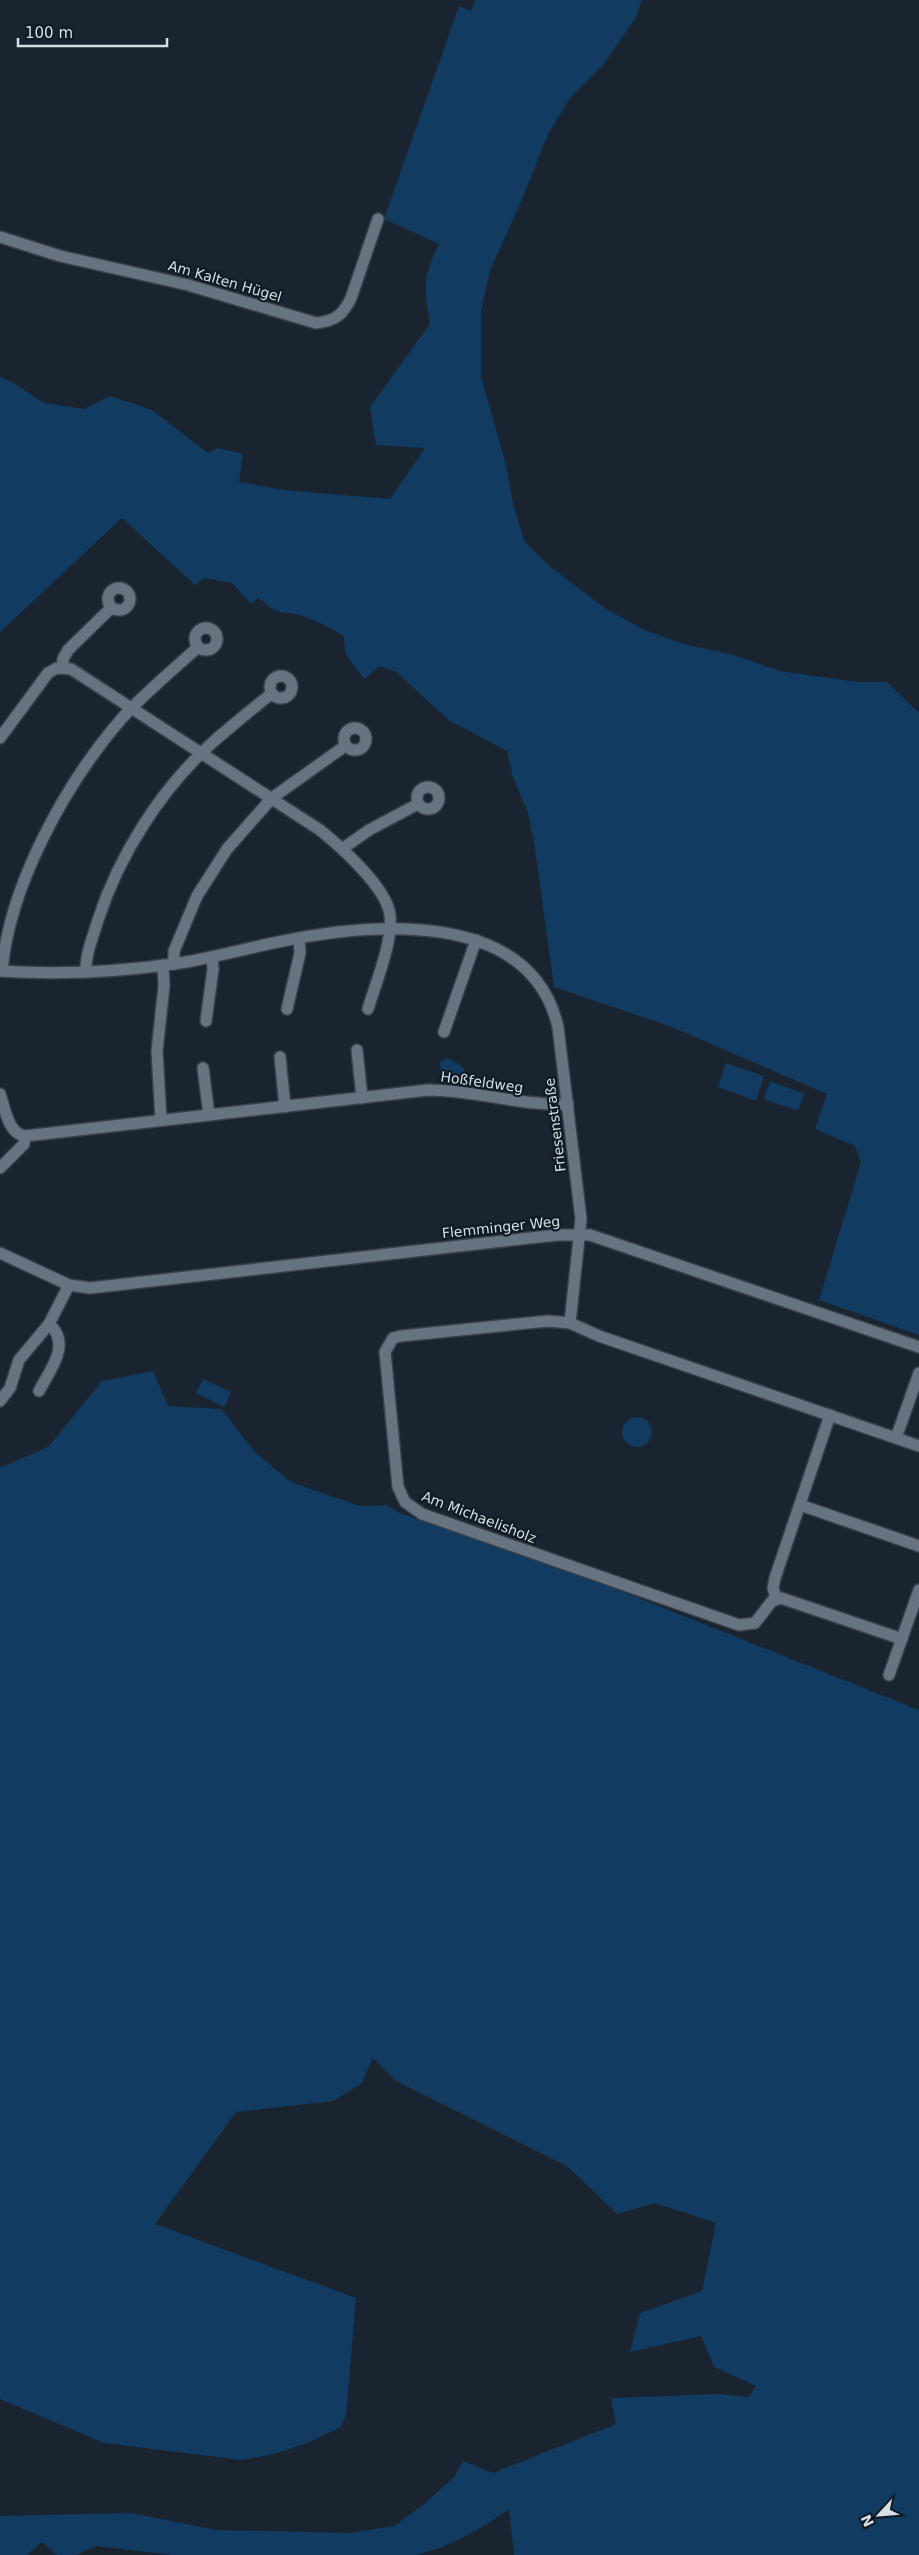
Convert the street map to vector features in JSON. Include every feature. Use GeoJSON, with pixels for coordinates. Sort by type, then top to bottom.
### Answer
{"type":"FeatureCollection","features":[{"type":"Feature","properties":{"kind":"street","name":"Am Kalten Hügel"},"geometry":{"type":"LineString","coordinates":[[0,237],[60,256],[188,285],[316,323],[328,322],[338,317],[345,310],[352,298],[378,219]]}},
{"type":"Feature","properties":{"kind":"street"},"geometry":{"type":"LineString","coordinates":[[63,668],[63,659],[68,650],[111,608]]}},
{"type":"Feature","properties":{"kind":"street"},"geometry":{"type":"LineString","coordinates":[[1,971],[9,930],[21,891],[49,826],[90,760],[132,708],[198,647]]}},
{"type":"Feature","properties":{"kind":"street"},"geometry":{"type":"LineString","coordinates":[[0,738],[44,678],[53,670],[63,668],[76,671],[320,830],[342,849],[369,878],[389,907],[390,930],[368,1009]]}},
{"type":"Feature","properties":{"kind":"street"},"geometry":{"type":"LineString","coordinates":[[86,972],[86,961],[102,910],[127,855],[154,811],[202,753],[271,694]]}},
{"type":"Feature","properties":{"kind":"street"},"geometry":{"type":"LineString","coordinates":[[161,1120],[156,1051],[164,986],[180,933],[207,879],[227,849],[272,798],[345,746]]}},
{"type":"Feature","properties":{"kind":"street"},"geometry":{"type":"LineString","coordinates":[[342,849],[369,830],[418,804]]}},
{"type":"Feature","properties":{"kind":"street","name":"Friesenstraße"},"geometry":{"type":"LineString","coordinates":[[1,971],[38,973],[86,972],[169,965],[299,938],[390,930],[435,932],[476,940],[502,951],[524,967],[543,988],[555,1014],[580,1207],[580,1234]]}},
{"type":"Feature","properties":{"kind":"street"},"geometry":{"type":"LineString","coordinates":[[287,1009],[300,953],[299,938]]}},
{"type":"Feature","properties":{"kind":"street"},"geometry":{"type":"LineString","coordinates":[[444,1032],[476,940]]}},
{"type":"Feature","properties":{"kind":"street"},"geometry":{"type":"LineString","coordinates":[[206,1021],[214,969],[212,957]]}},
{"type":"Feature","properties":{"kind":"street"},"geometry":{"type":"LineString","coordinates":[[357,1050],[362,1098]]}},
{"type":"Feature","properties":{"kind":"street"},"geometry":{"type":"LineString","coordinates":[[280,1057],[285,1107]]}},
{"type":"Feature","properties":{"kind":"street"},"geometry":{"type":"LineString","coordinates":[[203,1068],[208,1115]]}},
{"type":"Feature","properties":{"kind":"street","name":"Hoßfeldweg"},"geometry":{"type":"LineString","coordinates":[[25,1136],[440,1090],[540,1106],[568,1104]]}},
{"type":"Feature","properties":{"kind":"street"},"geometry":{"type":"LineString","coordinates":[[0,1094],[12,1128],[17,1134],[25,1136],[24,1144],[0,1168]]}},
{"type":"Feature","properties":{"kind":"street"},"geometry":{"type":"LineString","coordinates":[[570,1323],[580,1234]]}},
{"type":"Feature","properties":{"kind":"street","name":"Flemminger Weg"},"geometry":{"type":"LineString","coordinates":[[0,1253],[69,1285],[85,1288],[463,1245],[580,1234],[609,1240],[919,1347]]}},
{"type":"Feature","properties":{"kind":"street"},"geometry":{"type":"LineString","coordinates":[[0,1400],[10,1388],[16,1367],[23,1353],[49,1324],[69,1285]]}},
{"type":"Feature","properties":{"kind":"street","name":"Am Michaelisholz"},"geometry":{"type":"LineString","coordinates":[[776,1598],[758,1621],[750,1625],[739,1625],[428,1517],[405,1502],[397,1480],[384,1360],[388,1344],[394,1338],[401,1336],[535,1322],[570,1323],[599,1336],[919,1446]]}},
{"type":"Feature","properties":{"kind":"street"},"geometry":{"type":"LineString","coordinates":[[39,1391],[60,1348],[60,1338],[49,1324]]}},
{"type":"Feature","properties":{"kind":"street"},"geometry":{"type":"LineString","coordinates":[[896,1438],[919,1373]]}},
{"type":"Feature","properties":{"kind":"street"},"geometry":{"type":"LineString","coordinates":[[830,1415],[775,1578],[773,1588],[776,1598],[902,1639]]}},
{"type":"Feature","properties":{"kind":"street"},"geometry":{"type":"LineString","coordinates":[[800,1505],[919,1546]]}},
{"type":"Feature","properties":{"kind":"street"},"geometry":{"type":"LineString","coordinates":[[889,1675],[919,1590]]}},
{"type":"Feature","properties":{"kind":"shaded area"},"geometry":{"type":"Polygon","coordinates":[[[475,0],[642,0],[636,17],[604,64],[570,98],[547,136],[524,195],[490,271],[481,310],[481,376],[506,465],[513,503],[524,541],[552,568],[606,609],[645,630],[683,644],[730,654],[780,671],[858,682],[887,682],[919,713],[919,1335],[819,1300],[861,1162],[855,1146],[815,1129],[827,1094],[672,1027],[554,987],[534,842],[528,813],[513,777],[507,751],[450,721],[396,672],[380,666],[364,679],[345,653],[344,637],[327,626],[301,615],[273,609],[259,598],[251,604],[232,583],[204,578],[195,585],[122,518],[0,632],[0,377],[12,382],[44,403],[84,409],[110,396],[152,410],[208,453],[218,448],[243,454],[239,482],[283,490],[390,499],[425,448],[376,445],[370,407],[430,324],[426,301],[426,283],[430,266],[439,244],[384,219],[459,6],[471,11],[475,0]]]}},
{"type":"Feature","properties":{"kind":"shaded area"},"geometry":{"type":"Polygon","coordinates":[[[447,1058],[464,1068],[466,1080],[459,1083],[442,1082],[440,1062],[447,1058]]]}},
{"type":"Feature","properties":{"kind":"shaded area"},"geometry":{"type":"Polygon","coordinates":[[[726,1063],[764,1076],[756,1101],[718,1087],[726,1063]]]}},
{"type":"Feature","properties":{"kind":"shaded area"},"geometry":{"type":"Polygon","coordinates":[[[770,1081],[804,1094],[798,1111],[764,1099],[770,1081]]]}},
{"type":"Feature","properties":{"kind":"shaded area"},"geometry":{"type":"Polygon","coordinates":[[[153,1371],[168,1406],[221,1409],[255,1452],[291,1482],[359,1506],[386,1505],[400,1513],[616,1589],[919,1710],[919,2555],[514,2555],[509,2509],[465,2536],[429,2552],[416,2555],[172,2555],[96,2546],[76,2555],[57,2555],[42,2542],[27,2555],[0,2555],[0,2516],[131,2513],[216,2530],[351,2533],[394,2526],[423,2505],[454,2477],[463,2461],[493,2473],[616,2424],[611,2398],[719,2394],[749,2397],[756,2386],[714,2367],[701,2336],[630,2352],[640,2313],[702,2291],[716,2223],[655,2203],[617,2214],[567,2166],[396,2081],[373,2058],[361,2084],[333,2101],[236,2112],[155,2224],[356,2298],[346,2415],[341,2427],[307,2443],[274,2454],[242,2460],[104,2443],[0,2399],[0,1468],[48,1447],[102,1381],[153,1371]]]}},
{"type":"Feature","properties":{"kind":"shaded area"},"geometry":{"type":"Polygon","coordinates":[[[203,1379],[231,1392],[224,1407],[196,1393],[203,1379]]]}},
{"type":"Feature","properties":{"kind":"shaded area"},"geometry":{"type":"Polygon","coordinates":[[[637,1417],[648,1421],[652,1432],[648,1443],[637,1447],[626,1443],[622,1432],[626,1421],[637,1417]]]}}]}
